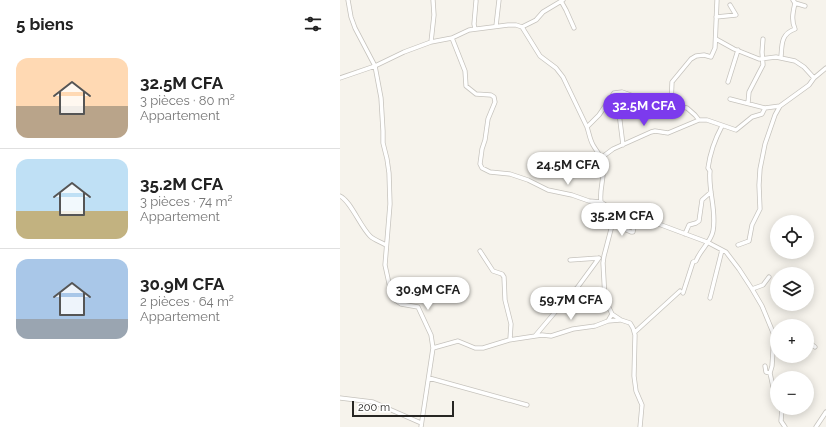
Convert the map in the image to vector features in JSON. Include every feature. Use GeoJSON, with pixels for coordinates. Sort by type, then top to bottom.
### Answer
{"type":"FeatureCollection","features":[{"type":"Feature","properties":{"kind":"street"},"geometry":{"type":"LineString","coordinates":[[340,398],[372,402],[421,425],[433,348],[431,335],[418,307],[400,304],[392,295],[385,265],[390,204],[389,169],[383,143],[382,115],[375,66],[355,28],[351,17],[348,0]]}},
{"type":"Feature","properties":{"kind":"street"},"geometry":{"type":"LineString","coordinates":[[431,42],[434,0]]}},
{"type":"Feature","properties":{"kind":"street"},"geometry":{"type":"LineString","coordinates":[[496,26],[499,0]]}},
{"type":"Feature","properties":{"kind":"street"},"geometry":{"type":"LineString","coordinates":[[672,106],[672,82],[691,59],[696,56],[711,57],[715,48],[717,0]]}},
{"type":"Feature","properties":{"kind":"street"},"geometry":{"type":"LineString","coordinates":[[475,29],[476,1]]}},
{"type":"Feature","properties":{"kind":"street"},"geometry":{"type":"LineString","coordinates":[[522,28],[536,20],[543,12],[562,1],[574,28]]}},
{"type":"Feature","properties":{"kind":"street"},"geometry":{"type":"LineString","coordinates":[[781,57],[782,45],[786,34],[795,29],[793,25],[794,2],[805,6]]}},
{"type":"Feature","properties":{"kind":"street"},"geometry":{"type":"LineString","coordinates":[[716,17],[736,15],[730,5]]}},
{"type":"Feature","properties":{"kind":"street"},"geometry":{"type":"LineString","coordinates":[[340,78],[375,66],[404,52],[431,42],[452,38],[469,30],[496,26],[516,26],[522,28],[540,56],[556,68],[563,77],[587,127],[593,145],[601,158],[604,173],[600,196],[601,202]]}},
{"type":"Feature","properties":{"kind":"street"},"geometry":{"type":"LineString","coordinates":[[452,38],[465,71],[466,86],[476,94],[491,95],[494,97],[495,102],[488,120],[482,149],[480,164],[482,168],[490,172],[510,174],[528,180],[548,190],[572,195],[589,201],[601,202],[610,208],[707,242],[726,252],[752,289],[770,323]]}},
{"type":"Feature","properties":{"kind":"street"},"geometry":{"type":"LineString","coordinates":[[716,39],[720,43],[759,59],[781,57],[800,64],[814,78]]}},
{"type":"Feature","properties":{"kind":"street"},"geometry":{"type":"LineString","coordinates":[[748,103],[749,92],[763,65],[763,39]]}},
{"type":"Feature","properties":{"kind":"street"},"geometry":{"type":"LineString","coordinates":[[728,82],[738,50]]}},
{"type":"Feature","properties":{"kind":"street"},"geometry":{"type":"LineString","coordinates":[[738,245],[749,241],[752,225],[760,209],[760,169],[765,144],[775,116],[780,106],[809,85],[814,78],[826,68]]}},
{"type":"Feature","properties":{"kind":"street"},"geometry":{"type":"LineString","coordinates":[[587,127],[599,115],[611,97],[617,92],[622,92],[645,100],[687,108],[699,120]]}},
{"type":"Feature","properties":{"kind":"street"},"geometry":{"type":"LineString","coordinates":[[730,99],[766,108],[780,106]]}},
{"type":"Feature","properties":{"kind":"street"},"geometry":{"type":"LineString","coordinates":[[601,158],[613,149],[651,132],[655,131],[668,133],[699,120],[707,120],[736,130],[752,117],[762,114],[766,108]]}},
{"type":"Feature","properties":{"kind":"street"},"geometry":{"type":"LineString","coordinates":[[619,113],[623,145]]}},
{"type":"Feature","properties":{"kind":"street"},"geometry":{"type":"LineString","coordinates":[[635,332],[681,292],[693,262],[696,261],[698,255],[713,232],[713,204],[709,180],[710,171],[708,168],[714,142],[722,126]]}},
{"type":"Feature","properties":{"kind":"street"},"geometry":{"type":"LineString","coordinates":[[685,234],[689,225],[699,221],[702,200],[712,192]]}},
{"type":"Feature","properties":{"kind":"street"},"geometry":{"type":"LineString","coordinates":[[340,196],[344,198],[370,237],[386,245]]}},
{"type":"Feature","properties":{"kind":"street"},"geometry":{"type":"LineString","coordinates":[[616,210],[604,256],[603,284],[605,299],[612,314],[621,320],[630,323],[635,332],[634,376],[636,391],[642,405],[640,427]]}},
{"type":"Feature","properties":{"kind":"street"},"geometry":{"type":"LineString","coordinates":[[612,224],[633,232],[636,217]]}},
{"type":"Feature","properties":{"kind":"street"},"geometry":{"type":"LineString","coordinates":[[710,298],[722,250]]}},
{"type":"Feature","properties":{"kind":"street"},"geometry":{"type":"LineString","coordinates":[[480,251],[493,271],[502,274],[504,277],[505,300],[511,324],[510,339]]}},
{"type":"Feature","properties":{"kind":"street"},"geometry":{"type":"LineString","coordinates":[[570,260],[599,258],[604,256]]}},
{"type":"Feature","properties":{"kind":"street"},"geometry":{"type":"LineString","coordinates":[[535,336],[577,288],[599,258]]}},
{"type":"Feature","properties":{"kind":"street"},"geometry":{"type":"LineString","coordinates":[[752,289],[763,285],[769,277]]}},
{"type":"Feature","properties":{"kind":"street"},"geometry":{"type":"LineString","coordinates":[[608,322],[612,314]]}},
{"type":"Feature","properties":{"kind":"street"},"geometry":{"type":"LineString","coordinates":[[433,348],[458,342],[479,349],[510,339],[535,336],[552,336],[573,329],[621,320]]}},
{"type":"Feature","properties":{"kind":"street"},"geometry":{"type":"LineString","coordinates":[[765,366],[766,372],[770,373]]}},
{"type":"Feature","properties":{"kind":"street"},"geometry":{"type":"LineString","coordinates":[[429,378],[527,406]]}},
{"type":"Feature","properties":{"kind":"street"},"geometry":{"type":"LineString","coordinates":[[816,427],[826,412]]}},
{"type":"Feature","properties":{"kind":"street"},"geometry":{"type":"LineString","coordinates":[[781,415],[781,421],[785,427]]}}]}
